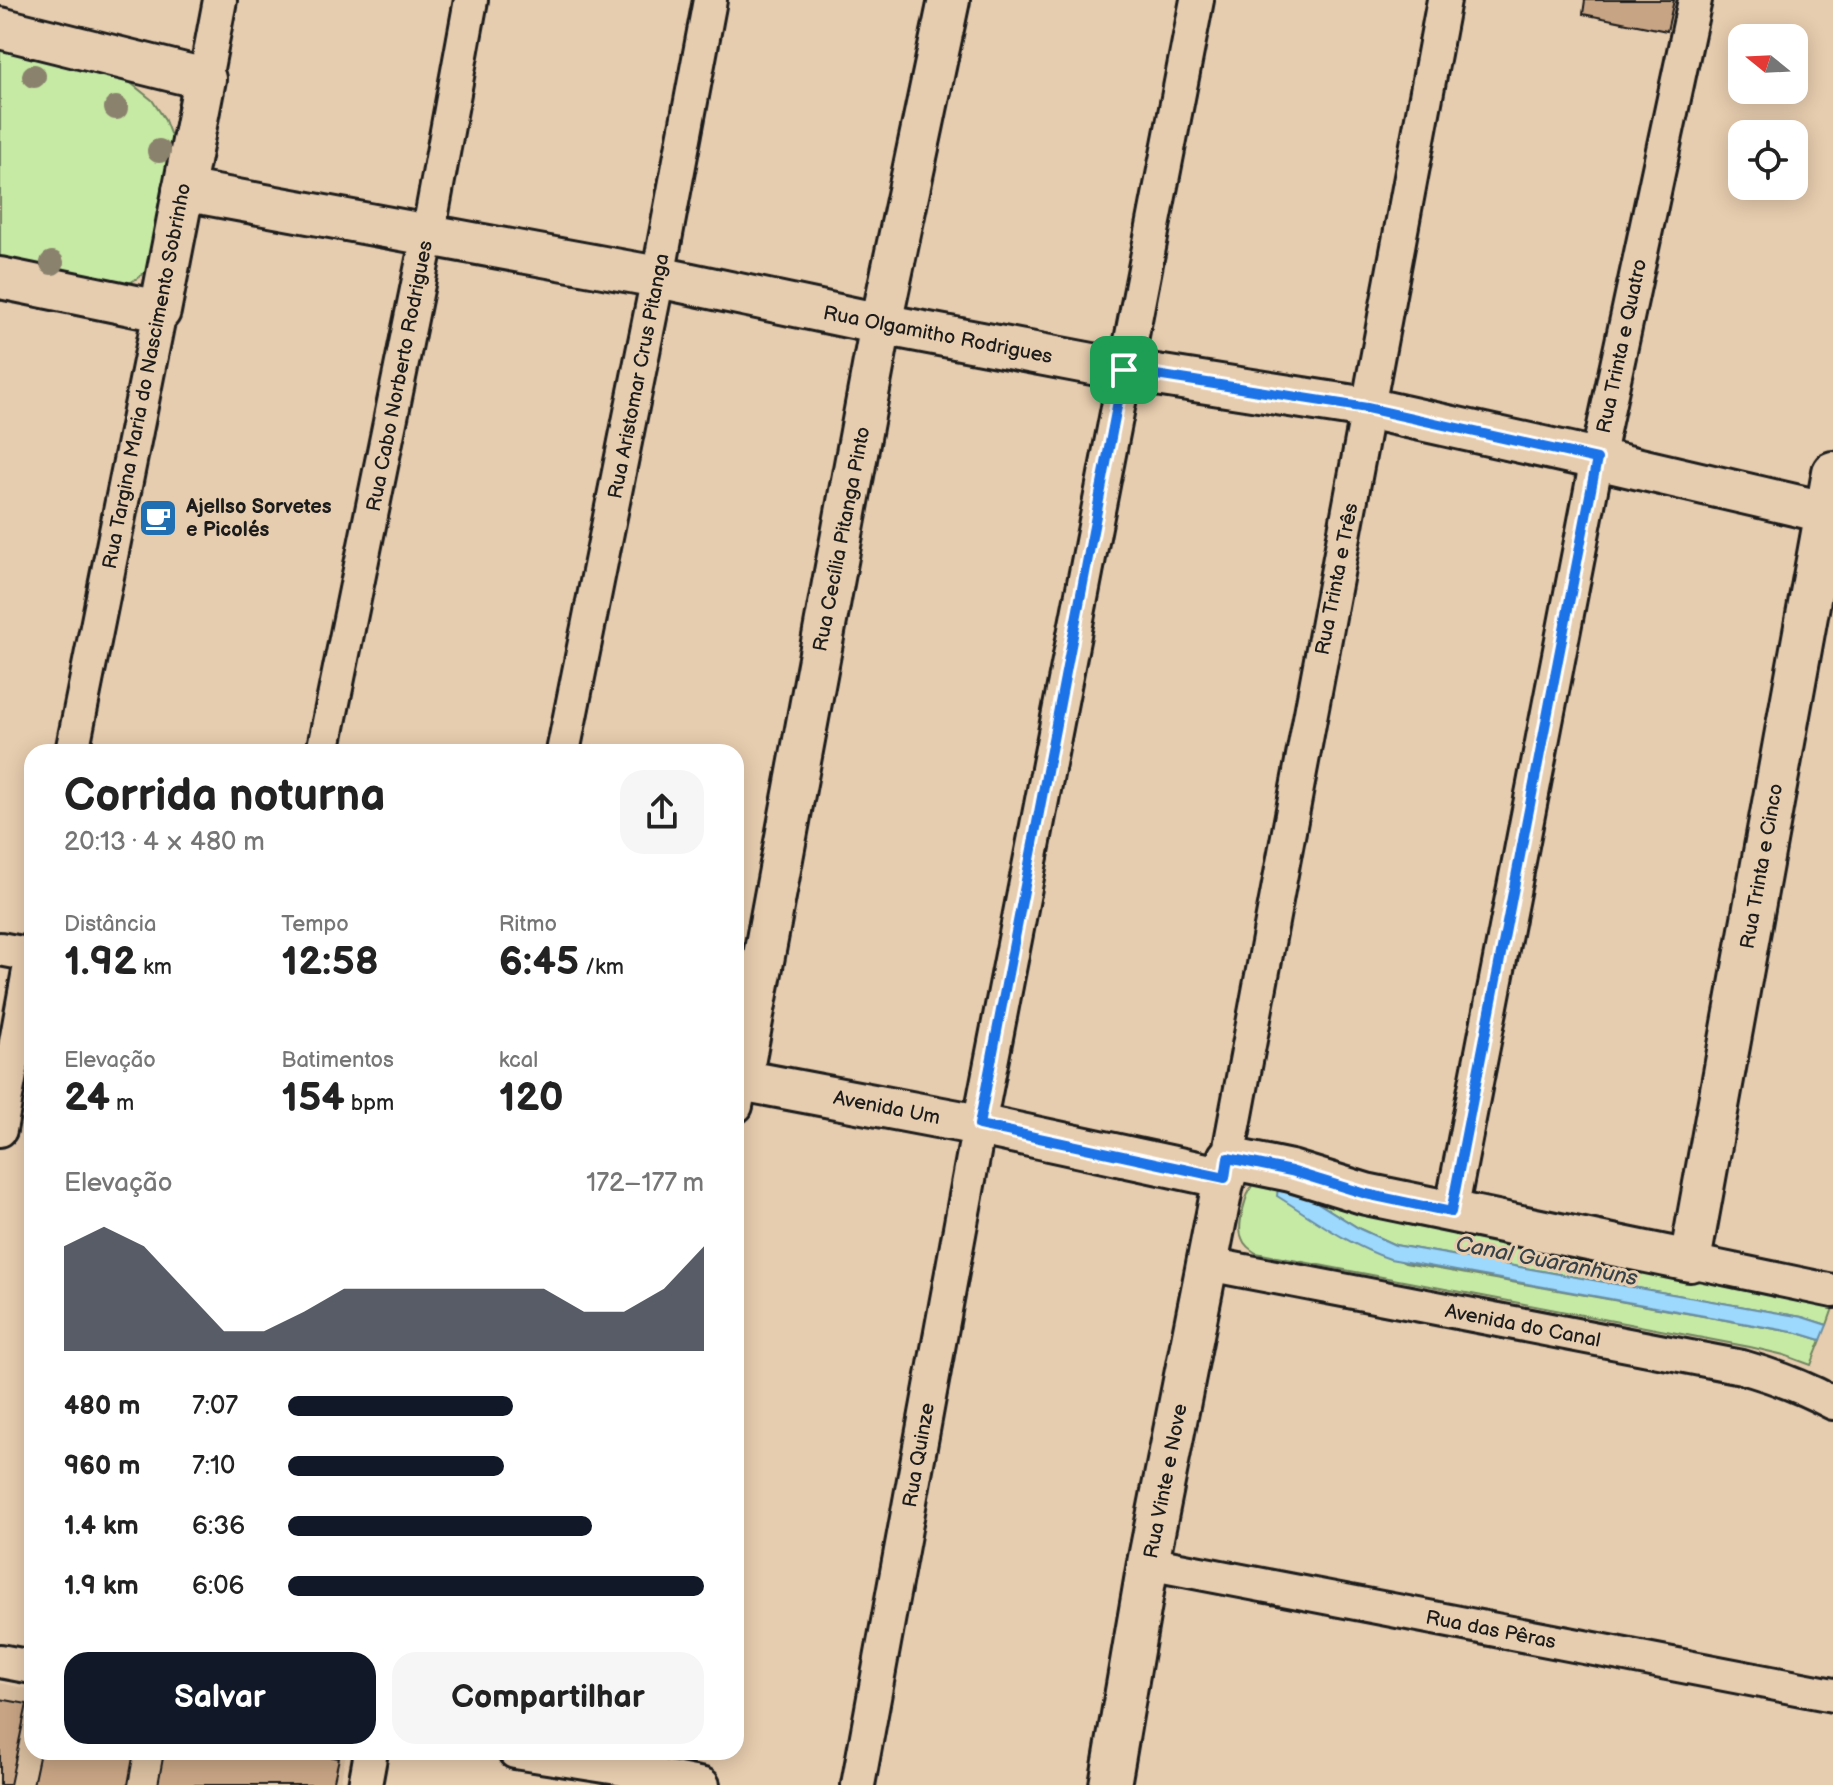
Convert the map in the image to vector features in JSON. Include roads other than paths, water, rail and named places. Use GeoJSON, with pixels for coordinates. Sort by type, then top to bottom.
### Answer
{"type":"FeatureCollection","features":[{"type":"Feature","properties":{"kind":"street","name":"Rua Targina Maria do Nascimento Sobrinho"},"geometry":{"type":"LineString","coordinates":[[74,744],[220,0]]}},
{"type":"Feature","properties":{"kind":"street","name":"Rua Cabo Norberto Rodrigues"},"geometry":{"type":"LineString","coordinates":[[325,744],[428,235],[471,0]]}},
{"type":"Feature","properties":{"kind":"street","name":"Rua Aristomar Crus Pitanga"},"geometry":{"type":"LineString","coordinates":[[565,744],[710,0]]}},
{"type":"Feature","properties":{"kind":"street","name":"Rua Cecília Pitanga Pinto"},"geometry":{"type":"LineString","coordinates":[[744,1056],[881,324],[949,0]]}},
{"type":"Feature","properties":{"kind":"street","name":"Rua Quinze"},"geometry":{"type":"LineString","coordinates":[[858,1785],[979,1125],[1197,0]]}},
{"type":"Feature","properties":{"kind":"street","name":"Rua Trinta e Três"},"geometry":{"type":"LineString","coordinates":[[1227,1168],[1444,0]]}},
{"type":"Feature","properties":{"kind":"street","name":"Rua Trinta e Quatro"},"geometry":{"type":"LineString","coordinates":[[1451,1212],[1597,459],[1695,0]]}},
{"type":"Feature","properties":{"kind":"street"},"geometry":{"type":"LineString","coordinates":[[0,28],[205,79]]}},
{"type":"Feature","properties":{"kind":"street","name":"Rua Olgamitho Rodrigues"},"geometry":{"type":"LineString","coordinates":[[183,190],[658,277],[881,324],[1124,370],[1367,408],[1829,513]]}},
{"type":"Feature","properties":{"kind":"street"},"geometry":{"type":"LineString","coordinates":[[0,278],[160,311]]}},
{"type":"Feature","properties":{"kind":"street","name":"Rua Trinta e Cinco"},"geometry":{"type":"LineString","coordinates":[[1690,1261],[1829,513],[1833,472]]}},
{"type":"Feature","properties":{"kind":"street"},"geometry":{"type":"LineString","coordinates":[[0,949],[24,954]]}},
{"type":"Feature","properties":{"kind":"street"},"geometry":{"type":"LineString","coordinates":[[0,1130],[24,999]]}},
{"type":"Feature","properties":{"kind":"street","name":"Avenida Um"},"geometry":{"type":"LineString","coordinates":[[744,1089],[1227,1168]]}},
{"type":"Feature","properties":{"kind":"street"},"geometry":{"type":"LineString","coordinates":[[1227,1168],[1291,1171],[1366,1194],[1833,1291]]}},
{"type":"Feature","properties":{"kind":"street","name":"Rua Vinte e Nove"},"geometry":{"type":"LineString","coordinates":[[1110,1785],[1148,1563],[1227,1168]]}},
{"type":"Feature","properties":{"kind":"street","name":"Avenida do Canal"},"geometry":{"type":"LineString","coordinates":[[1208,1264],[1742,1367],[1795,1384],[1833,1403]]}},
{"type":"Feature","properties":{"kind":"street","name":"Rua das Pêras"},"geometry":{"type":"LineString","coordinates":[[1148,1563],[1833,1695]]}},
{"type":"Feature","properties":{"kind":"street"},"geometry":{"type":"LineString","coordinates":[[0,1661],[24,1666]]}},
{"type":"Feature","properties":{"kind":"street"},"geometry":{"type":"LineString","coordinates":[[365,1785],[370,1760]]}},
{"type":"Feature","properties":{"kind":"street"},"geometry":{"type":"LineString","coordinates":[[566,1760],[703,1785]]}},
{"type":"Feature","properties":{"kind":"water"},"geometry":{"type":"Polygon","coordinates":[[[1278,1187],[1310,1198],[1360,1229],[1395,1245],[1802,1317],[1827,1325],[1821,1340],[1798,1333],[1390,1259],[1346,1239],[1277,1196],[1278,1187]]]}},
{"type":"Feature","properties":{"kind":"place","name":"Ajellso Sorvetes e Picolés"},"geometry":{"type":"Point","coordinates":[158,518]}},
{"type":"Feature","properties":{"kind":"water label","name":"Canal Guaranhuns"},"geometry":{"type":"Point","coordinates":[1547,1260]}}]}
